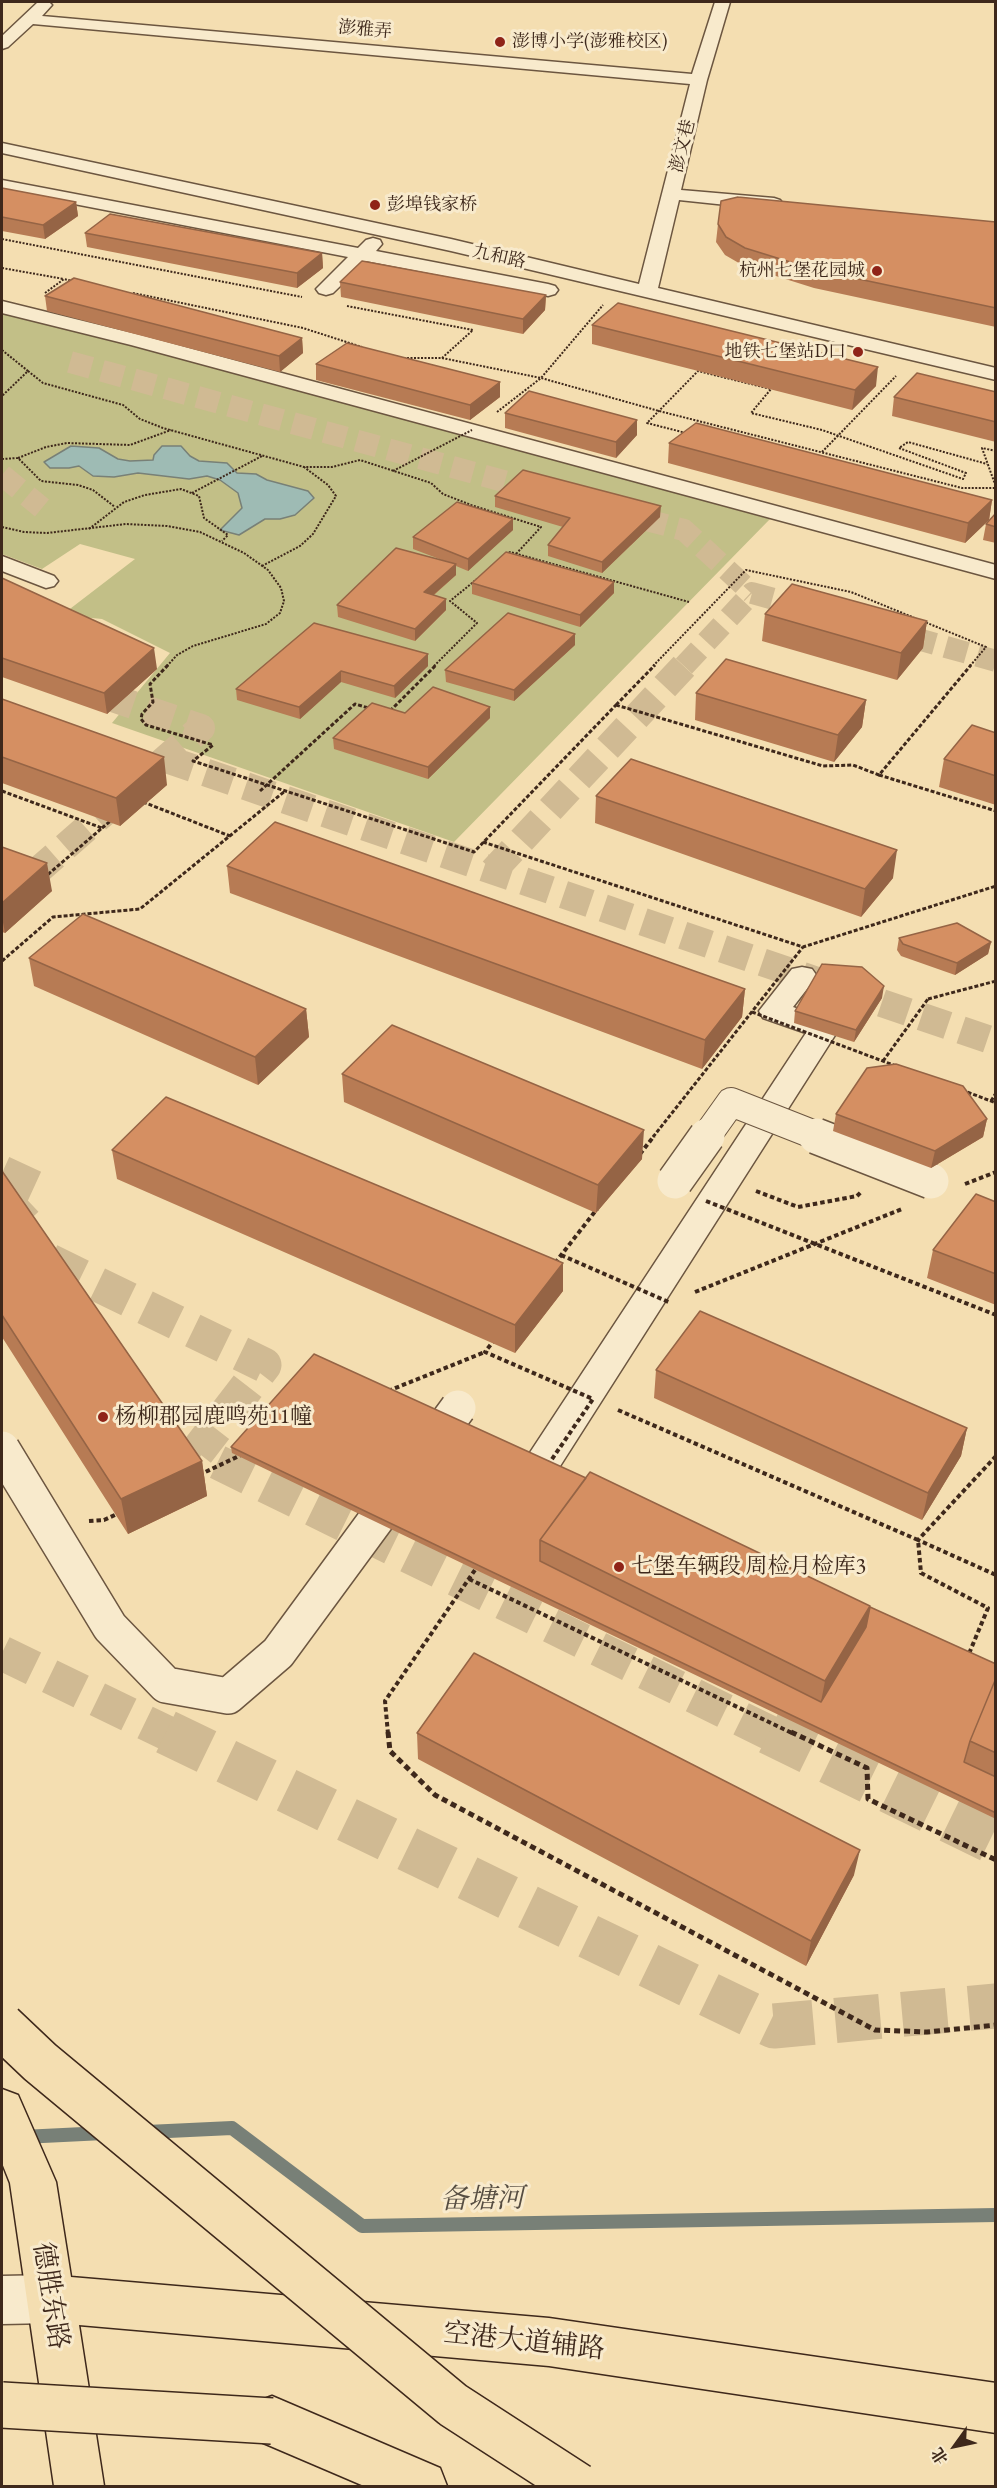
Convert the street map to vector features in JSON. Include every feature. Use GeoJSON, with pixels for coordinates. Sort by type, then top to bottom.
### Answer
{"type":"FeatureCollection","features":[{"type":"Feature","properties":{"kind":"main road"},"geometry":{"type":"LineString","coordinates":[[2,2026],[40,2062],[453,2405],[578,2487]]}},
{"type":"Feature","properties":{"kind":"main road","name":"德胜东路"},"geometry":{"type":"LineString","coordinates":[[2,2111],[33,2182],[79,2487]]}},
{"type":"Feature","properties":{"kind":"main road","name":"空港大道辅路"},"geometry":{"type":"LineString","coordinates":[[50,2299],[549,2342],[996,2408]]}},
{"type":"Feature","properties":{"kind":"main road"},"geometry":{"type":"LineString","coordinates":[[2,2405],[272,2421],[422,2487]]}},
{"type":"Feature","properties":{"kind":"street"},"geometry":{"type":"LineString","coordinates":[[2,44],[48,2]]}},
{"type":"Feature","properties":{"kind":"street","name":"澎文巷"},"geometry":{"type":"LineString","coordinates":[[649,284],[699,80],[723,2]]}},
{"type":"Feature","properties":{"kind":"street","name":"澎雅弄"},"geometry":{"type":"LineString","coordinates":[[28,19],[699,80]]}},
{"type":"Feature","properties":{"kind":"street","name":"九和路"},"geometry":{"type":"LineString","coordinates":[[2,135],[228,184],[315,198],[555,252],[649,284],[996,374]]}},
{"type":"Feature","properties":{"kind":"street","name":"九和路"},"geometry":{"type":"LineString","coordinates":[[2,148],[620,285],[649,284],[996,359]]}},
{"type":"Feature","properties":{"kind":"street"},"geometry":{"type":"LineString","coordinates":[[2,186],[569,294]]}},
{"type":"Feature","properties":{"kind":"street"},"geometry":{"type":"LineString","coordinates":[[671,194],[787,205]]}},
{"type":"Feature","properties":{"kind":"street"},"geometry":{"type":"LineString","coordinates":[[319,294],[360,254],[389,232]]}},
{"type":"Feature","properties":{"kind":"street"},"geometry":{"type":"LineString","coordinates":[[605,302],[620,285]]}},
{"type":"Feature","properties":{"kind":"street"},"geometry":{"type":"LineString","coordinates":[[2,307],[148,343],[996,572]]}},
{"type":"Feature","properties":{"kind":"street"},"geometry":{"type":"LineString","coordinates":[[2,563],[46,581]]}},
{"type":"Feature","properties":{"kind":"street"},"geometry":{"type":"LineString","coordinates":[[542,1470],[824,1029],[774,1011],[802,976]]}},
{"type":"Feature","properties":{"kind":"street"},"geometry":{"type":"LineString","coordinates":[[753,1111],[797,1047]]}},
{"type":"Feature","properties":{"kind":"street"},"geometry":{"type":"LineString","coordinates":[[675,1181],[731,1102],[931,1181]]}},
{"type":"Feature","properties":{"kind":"street"},"geometry":{"type":"LineString","coordinates":[[2,1449],[110,1627],[166,1685],[228,1696],[278,1653],[458,1408]]}},
{"type":"Feature","properties":{"kind":"street"},"geometry":{"type":"LineString","coordinates":[[2,2300],[50,2299]]}},
{"type":"Feature","properties":{"kind":"path"},"geometry":{"type":"LineString","coordinates":[[2,239],[319,294]]}},
{"type":"Feature","properties":{"kind":"path"},"geometry":{"type":"LineString","coordinates":[[2,268],[76,282]]}},
{"type":"Feature","properties":{"kind":"path"},"geometry":{"type":"LineString","coordinates":[[38,297],[64,279]]}},
{"type":"Feature","properties":{"kind":"path"},"geometry":{"type":"LineString","coordinates":[[133,293],[303,328],[364,348]]}},
{"type":"Feature","properties":{"kind":"path"},"geometry":{"type":"LineString","coordinates":[[393,471],[472,430],[541,378],[605,302]]}},
{"type":"Feature","properties":{"kind":"path"},"geometry":{"type":"LineString","coordinates":[[347,306],[473,330],[442,358]]}},
{"type":"Feature","properties":{"kind":"path"},"geometry":{"type":"LineString","coordinates":[[2,350],[43,383],[123,405],[140,419],[171,430],[304,467],[332,467],[360,460],[431,483],[443,494],[471,505],[541,527],[516,554]]}},
{"type":"Feature","properties":{"kind":"path"},"geometry":{"type":"LineString","coordinates":[[395,358],[442,358],[541,378],[659,411],[962,488],[996,488],[982,448],[996,451]]}},
{"type":"Feature","properties":{"kind":"path"},"geometry":{"type":"LineString","coordinates":[[693,434],[647,423],[698,371],[771,389],[752,413],[838,436],[963,478],[966,472],[899,448],[908,442],[987,464]]}},
{"type":"Feature","properties":{"kind":"path"},"geometry":{"type":"LineString","coordinates":[[2,396],[28,372]]}},
{"type":"Feature","properties":{"kind":"path"},"geometry":{"type":"LineString","coordinates":[[821,453],[896,375]]}},
{"type":"Feature","properties":{"kind":"path"},"geometry":{"type":"LineString","coordinates":[[2,459],[18,458],[46,447],[67,443],[130,445],[171,430]]}},
{"type":"Feature","properties":{"kind":"path"},"geometry":{"type":"LineString","coordinates":[[192,494],[263,455]]}},
{"type":"Feature","properties":{"kind":"path"},"geometry":{"type":"LineString","coordinates":[[18,458],[40,481],[78,485],[93,490],[115,507]]}},
{"type":"Feature","properties":{"kind":"path"},"geometry":{"type":"LineString","coordinates":[[262,566],[300,546],[313,534],[336,496],[328,485],[304,467]]}},
{"type":"Feature","properties":{"kind":"path"},"geometry":{"type":"LineString","coordinates":[[89,529],[115,507],[145,495],[181,489],[199,496],[204,518],[228,535],[222,541]]}},
{"type":"Feature","properties":{"kind":"path"},"geometry":{"type":"LineString","coordinates":[[2,527],[24,532],[47,533],[126,524],[167,526],[200,532],[222,541],[268,570],[281,588],[284,601],[280,613],[266,624],[193,646],[177,655],[150,684],[153,702],[142,714],[141,719],[146,724],[213,745],[193,760],[474,852],[746,570],[851,592],[986,646],[879,775]]}},
{"type":"Feature","properties":{"kind":"path"},"geometry":{"type":"LineString","coordinates":[[501,559],[510,552],[689,602]]}},
{"type":"Feature","properties":{"kind":"path"},"geometry":{"type":"LineString","coordinates":[[388,713],[477,623],[450,601],[484,573]]}},
{"type":"Feature","properties":{"kind":"path"},"geometry":{"type":"LineString","coordinates":[[260,791],[355,704],[377,710]]}},
{"type":"Feature","properties":{"kind":"path"},"geometry":{"type":"LineString","coordinates":[[616,705],[823,766],[854,765],[879,775],[996,811]]}},
{"type":"Feature","properties":{"kind":"path"},"geometry":{"type":"LineString","coordinates":[[2,791],[102,828]]}},
{"type":"Feature","properties":{"kind":"path"},"geometry":{"type":"LineString","coordinates":[[2,961],[53,916],[140,909],[285,791]]}},
{"type":"Feature","properties":{"kind":"path"},"geometry":{"type":"LineString","coordinates":[[136,800],[230,836]]}},
{"type":"Feature","properties":{"kind":"path"},"geometry":{"type":"LineString","coordinates":[[44,879],[119,814]]}},
{"type":"Feature","properties":{"kind":"path"},"geometry":{"type":"LineString","coordinates":[[483,842],[803,947]]}},
{"type":"Feature","properties":{"kind":"path"},"geometry":{"type":"LineString","coordinates":[[634,1162],[803,947],[996,886]]}},
{"type":"Feature","properties":{"kind":"path"},"geometry":{"type":"LineString","coordinates":[[884,1061],[928,999],[996,981]]}},
{"type":"Feature","properties":{"kind":"path"},"geometry":{"type":"LineString","coordinates":[[752,1012],[905,1069]]}},
{"type":"Feature","properties":{"kind":"path"},"geometry":{"type":"LineString","coordinates":[[958,1089],[993,1102],[996,1093]]}},
{"type":"Feature","properties":{"kind":"path"},"geometry":{"type":"LineString","coordinates":[[748,1188],[798,1207],[857,1196],[890,1165]]}},
{"type":"Feature","properties":{"kind":"path"},"geometry":{"type":"LineString","coordinates":[[962,1185],[996,1172]]}},
{"type":"Feature","properties":{"kind":"path"},"geometry":{"type":"LineString","coordinates":[[703,1200],[996,1315]]}},
{"type":"Feature","properties":{"kind":"path"},"geometry":{"type":"LineString","coordinates":[[725,1209],[733,1202]]}},
{"type":"Feature","properties":{"kind":"path"},"geometry":{"type":"LineString","coordinates":[[688,1294],[909,1206]]}},
{"type":"Feature","properties":{"kind":"path"},"geometry":{"type":"LineString","coordinates":[[554,1264],[597,1209]]}},
{"type":"Feature","properties":{"kind":"path"},"geometry":{"type":"LineString","coordinates":[[561,1255],[671,1303]]}},
{"type":"Feature","properties":{"kind":"path"},"geometry":{"type":"LineString","coordinates":[[662,1309],[678,1298]]}},
{"type":"Feature","properties":{"kind":"path"},"geometry":{"type":"LineString","coordinates":[[379,1395],[485,1352],[499,1335]]}},
{"type":"Feature","properties":{"kind":"path"},"geometry":{"type":"LineString","coordinates":[[485,1352],[604,1404]]}},
{"type":"Feature","properties":{"kind":"path"},"geometry":{"type":"LineString","coordinates":[[542,1470],[600,1390]]}},
{"type":"Feature","properties":{"kind":"path"},"geometry":{"type":"LineString","coordinates":[[615,1409],[996,1575]]}},
{"type":"Feature","properties":{"kind":"path"},"geometry":{"type":"LineString","coordinates":[[189,1480],[252,1450]]}},
{"type":"Feature","properties":{"kind":"path"},"geometry":{"type":"LineString","coordinates":[[964,1663],[988,1608],[963,1597],[921,1573],[918,1540],[996,1456]]}},
{"type":"Feature","properties":{"kind":"path"},"geometry":{"type":"LineString","coordinates":[[82,1521],[105,1520],[126,1510]]}},
{"type":"Feature","properties":{"kind":"path"},"geometry":{"type":"LineString","coordinates":[[482,1560],[385,1701],[390,1750],[435,1795],[875,2030],[927,2032],[996,2025]]}},
{"type":"Feature","properties":{"kind":"path"},"geometry":{"type":"LineString","coordinates":[[469,1579],[867,1768],[868,1799],[996,1860]]}},
{"type":"Feature","properties":{"kind":"shaded area"},"geometry":{"type":"Polygon","coordinates":[[[2,300],[84,332],[770,519],[454,842],[112,723],[170,653],[102,619],[62,615],[135,559],[80,544],[42,569],[2,554],[2,300]]]}},
{"type":"Feature","properties":{"kind":"water"},"geometry":{"type":"Polygon","coordinates":[[[71,446],[99,448],[118,459],[130,461],[153,460],[154,455],[162,446],[181,446],[190,456],[199,461],[227,463],[237,473],[256,474],[267,480],[308,491],[314,498],[295,515],[280,519],[265,519],[239,535],[220,530],[242,508],[238,493],[220,480],[207,476],[189,479],[138,473],[114,477],[93,476],[79,466],[50,468],[44,462],[71,446]]]}},
{"type":"Feature","properties":{"kind":"building"},"geometry":{"type":"Polygon","coordinates":[[[2,188],[76,202],[43,225],[2,217],[2,188]]]}},
{"type":"Feature","properties":{"kind":"building","name":"杭州七堡花园城"},"geometry":{"type":"Polygon","coordinates":[[[738,197],[996,222],[996,308],[816,270],[745,248],[726,237],[718,224],[721,201],[738,197]]]}},
{"type":"Feature","properties":{"kind":"building"},"geometry":{"type":"Polygon","coordinates":[[[110,214],[322,253],[297,273],[85,233],[110,214]]]}},
{"type":"Feature","properties":{"kind":"building"},"geometry":{"type":"Polygon","coordinates":[[[362,261],[546,295],[523,319],[340,282],[362,261]]]}},
{"type":"Feature","properties":{"kind":"building"},"geometry":{"type":"Polygon","coordinates":[[[74,278],[302,338],[279,356],[45,296],[74,278]]]}},
{"type":"Feature","properties":{"kind":"building"},"geometry":{"type":"Polygon","coordinates":[[[618,303],[878,367],[855,390],[592,325],[618,303]]]}},
{"type":"Feature","properties":{"kind":"building"},"geometry":{"type":"Polygon","coordinates":[[[347,343],[500,382],[470,405],[316,364],[347,343]]]}},
{"type":"Feature","properties":{"kind":"building"},"geometry":{"type":"Polygon","coordinates":[[[917,373],[996,392],[996,422],[894,397],[917,373]]]}},
{"type":"Feature","properties":{"kind":"building"},"geometry":{"type":"Polygon","coordinates":[[[529,391],[637,420],[616,442],[505,413],[529,391]]]}},
{"type":"Feature","properties":{"kind":"building"},"geometry":{"type":"Polygon","coordinates":[[[696,423],[992,500],[968,523],[669,443],[696,423]]]}},
{"type":"Feature","properties":{"kind":"building"},"geometry":{"type":"Polygon","coordinates":[[[523,470],[661,506],[602,562],[548,545],[570,518],[495,496],[523,470]]]}},
{"type":"Feature","properties":{"kind":"building"},"geometry":{"type":"Polygon","coordinates":[[[457,502],[513,519],[468,559],[413,537],[457,502]]]}},
{"type":"Feature","properties":{"kind":"building"},"geometry":{"type":"Polygon","coordinates":[[[996,513],[996,527],[986,524],[996,513]]]}},
{"type":"Feature","properties":{"kind":"building"},"geometry":{"type":"Polygon","coordinates":[[[396,548],[456,564],[424,592],[446,599],[415,629],[337,605],[396,548]]]}},
{"type":"Feature","properties":{"kind":"building"},"geometry":{"type":"Polygon","coordinates":[[[506,552],[614,582],[580,615],[472,583],[506,552]]]}},
{"type":"Feature","properties":{"kind":"building"},"geometry":{"type":"Polygon","coordinates":[[[2,578],[154,648],[104,693],[2,658],[2,578]]]}},
{"type":"Feature","properties":{"kind":"building"},"geometry":{"type":"Polygon","coordinates":[[[792,584],[927,621],[901,653],[765,614],[792,584]]]}},
{"type":"Feature","properties":{"kind":"building"},"geometry":{"type":"Polygon","coordinates":[[[508,613],[575,634],[514,690],[445,670],[508,613]]]}},
{"type":"Feature","properties":{"kind":"building"},"geometry":{"type":"Polygon","coordinates":[[[314,623],[428,654],[394,686],[341,671],[299,707],[236,689],[314,623]]]}},
{"type":"Feature","properties":{"kind":"building"},"geometry":{"type":"Polygon","coordinates":[[[726,659],[866,700],[838,735],[696,693],[726,659]]]}},
{"type":"Feature","properties":{"kind":"building"},"geometry":{"type":"Polygon","coordinates":[[[433,687],[490,707],[428,767],[333,738],[372,703],[405,713],[433,687]]]}},
{"type":"Feature","properties":{"kind":"building"},"geometry":{"type":"Polygon","coordinates":[[[2,699],[164,757],[116,798],[2,757],[2,699]]]}},
{"type":"Feature","properties":{"kind":"building"},"geometry":{"type":"Polygon","coordinates":[[[972,725],[996,733],[996,776],[944,759],[972,725]]]}},
{"type":"Feature","properties":{"kind":"building"},"geometry":{"type":"Polygon","coordinates":[[[631,759],[897,850],[865,889],[596,796],[631,759]]]}},
{"type":"Feature","properties":{"kind":"building"},"geometry":{"type":"Polygon","coordinates":[[[275,822],[745,989],[705,1040],[227,866],[275,822]]]}},
{"type":"Feature","properties":{"kind":"building"},"geometry":{"type":"Polygon","coordinates":[[[2,847],[47,863],[2,903],[2,847]]]}},
{"type":"Feature","properties":{"kind":"building"},"geometry":{"type":"Polygon","coordinates":[[[83,914],[306,1009],[255,1057],[29,958],[83,914]]]}},
{"type":"Feature","properties":{"kind":"building"},"geometry":{"type":"Polygon","coordinates":[[[957,923],[991,942],[957,963],[903,944],[899,938],[957,923]]]}},
{"type":"Feature","properties":{"kind":"building"},"geometry":{"type":"Polygon","coordinates":[[[822,964],[862,967],[884,986],[856,1030],[795,1011],[822,964]]]}},
{"type":"Feature","properties":{"kind":"building"},"geometry":{"type":"Polygon","coordinates":[[[392,1025],[644,1130],[598,1185],[342,1074],[392,1025]]]}},
{"type":"Feature","properties":{"kind":"building"},"geometry":{"type":"Polygon","coordinates":[[[896,1064],[963,1086],[987,1119],[935,1151],[836,1114],[867,1068],[896,1064]]]}},
{"type":"Feature","properties":{"kind":"building"},"geometry":{"type":"Polygon","coordinates":[[[166,1097],[563,1263],[515,1325],[112,1150],[166,1097]]]}},
{"type":"Feature","properties":{"kind":"building","name":"杨柳郡园鹿鸣苑11幢"},"geometry":{"type":"Polygon","coordinates":[[[2,1171],[202,1461],[121,1499],[2,1315],[2,1171]]]}},
{"type":"Feature","properties":{"kind":"building"},"geometry":{"type":"Polygon","coordinates":[[[976,1194],[996,1202],[996,1274],[933,1250],[976,1194]]]}},
{"type":"Feature","properties":{"kind":"building"},"geometry":{"type":"Polygon","coordinates":[[[700,1311],[967,1428],[928,1493],[656,1370],[700,1311]]]}},
{"type":"Feature","properties":{"kind":"building","name":"七堡车辆段 周检月检库3"},"geometry":{"type":"Polygon","coordinates":[[[314,1354],[586,1478],[540,1540],[540,1561],[821,1702],[866,1627],[870,1607],[996,1664],[996,1678],[970,1741],[964,1762],[996,1777],[996,1813],[231,1447],[314,1354]]]}},
{"type":"Feature","properties":{"kind":"building"},"geometry":{"type":"Polygon","coordinates":[[[590,1472],[870,1606],[825,1681],[540,1540],[590,1472]]]}},
{"type":"Feature","properties":{"kind":"building"},"geometry":{"type":"Polygon","coordinates":[[[474,1653],[860,1850],[811,1941],[417,1733],[474,1653]]]}},
{"type":"Feature","properties":{"kind":"building"},"geometry":{"type":"Polygon","coordinates":[[[996,1678],[996,1753],[970,1741],[996,1678]]]}},
{"type":"Feature","properties":{"kind":"waterway","name":"备塘河"},"geometry":{"type":"LineString","coordinates":[[147,2132],[232,2128],[362,2226],[996,2215]]}},
{"type":"Feature","properties":{"kind":"waterway","name":"备塘河"},"geometry":{"type":"LineString","coordinates":[[2,2138],[104,2133]]}},
{"type":"Feature","properties":{"kind":"tunnel"},"geometry":{"type":"LineString","coordinates":[[70,362],[551,494]]}},
{"type":"Feature","properties":{"kind":"tunnel"},"geometry":{"type":"LineString","coordinates":[[2,475],[42,508]]}},
{"type":"Feature","properties":{"kind":"tunnel"},"geometry":{"type":"LineString","coordinates":[[613,511],[684,530],[752,593]]}},
{"type":"Feature","properties":{"kind":"tunnel"},"geometry":{"type":"LineString","coordinates":[[684,666],[752,593]]}},
{"type":"Feature","properties":{"kind":"tunnel"},"geometry":{"type":"LineString","coordinates":[[752,593],[821,612]]}},
{"type":"Feature","properties":{"kind":"tunnel"},"geometry":{"type":"LineString","coordinates":[[882,629],[996,661]]}},
{"type":"Feature","properties":{"kind":"tunnel"},"geometry":{"type":"LineString","coordinates":[[2,660],[20,666]]}},
{"type":"Feature","properties":{"kind":"tunnel"},"geometry":{"type":"LineString","coordinates":[[2,902],[201,728],[16,665]]}},
{"type":"Feature","properties":{"kind":"tunnel"},"geometry":{"type":"LineString","coordinates":[[493,871],[685,665]]}},
{"type":"Feature","properties":{"kind":"tunnel"},"geometry":{"type":"LineString","coordinates":[[166,759],[493,871]]}},
{"type":"Feature","properties":{"kind":"tunnel"},"geometry":{"type":"LineString","coordinates":[[493,871],[996,1042]]}},
{"type":"Feature","properties":{"kind":"tunnel"},"geometry":{"type":"LineString","coordinates":[[2,1173],[37,1189],[2,1222]]}},
{"type":"Feature","properties":{"kind":"tunnel"},"geometry":{"type":"LineString","coordinates":[[2,1238],[264,1365],[197,1452],[772,1734]]}},
{"type":"Feature","properties":{"kind":"tunnel"},"geometry":{"type":"LineString","coordinates":[[2,1653],[169,1734]]}},
{"type":"Feature","properties":{"kind":"tunnel"},"geometry":{"type":"LineString","coordinates":[[166,1732],[774,2026],[996,2006]]}},
{"type":"Feature","properties":{"kind":"tunnel"},"geometry":{"type":"LineString","coordinates":[[769,1732],[996,1843]]}},
{"type":"Feature","properties":{"kind":"place","name":"澎博小学(澎雅校区)"},"geometry":{"type":"Point","coordinates":[500,42]}},
{"type":"Feature","properties":{"kind":"place","name":"彭埠钱家桥"},"geometry":{"type":"Point","coordinates":[375,205]}},
{"type":"Feature","properties":{"kind":"place","name":"杭州七堡花园城"},"geometry":{"type":"Point","coordinates":[877,271]}},
{"type":"Feature","properties":{"kind":"place","name":"地铁七堡站D口"},"geometry":{"type":"Point","coordinates":[858,352]}},
{"type":"Feature","properties":{"kind":"place","name":"杨柳郡园鹿鸣苑11幢"},"geometry":{"type":"Point","coordinates":[103,1417]}},
{"type":"Feature","properties":{"kind":"place","name":"七堡车辆段 周检月检库3"},"geometry":{"type":"Point","coordinates":[619,1567]}}]}
